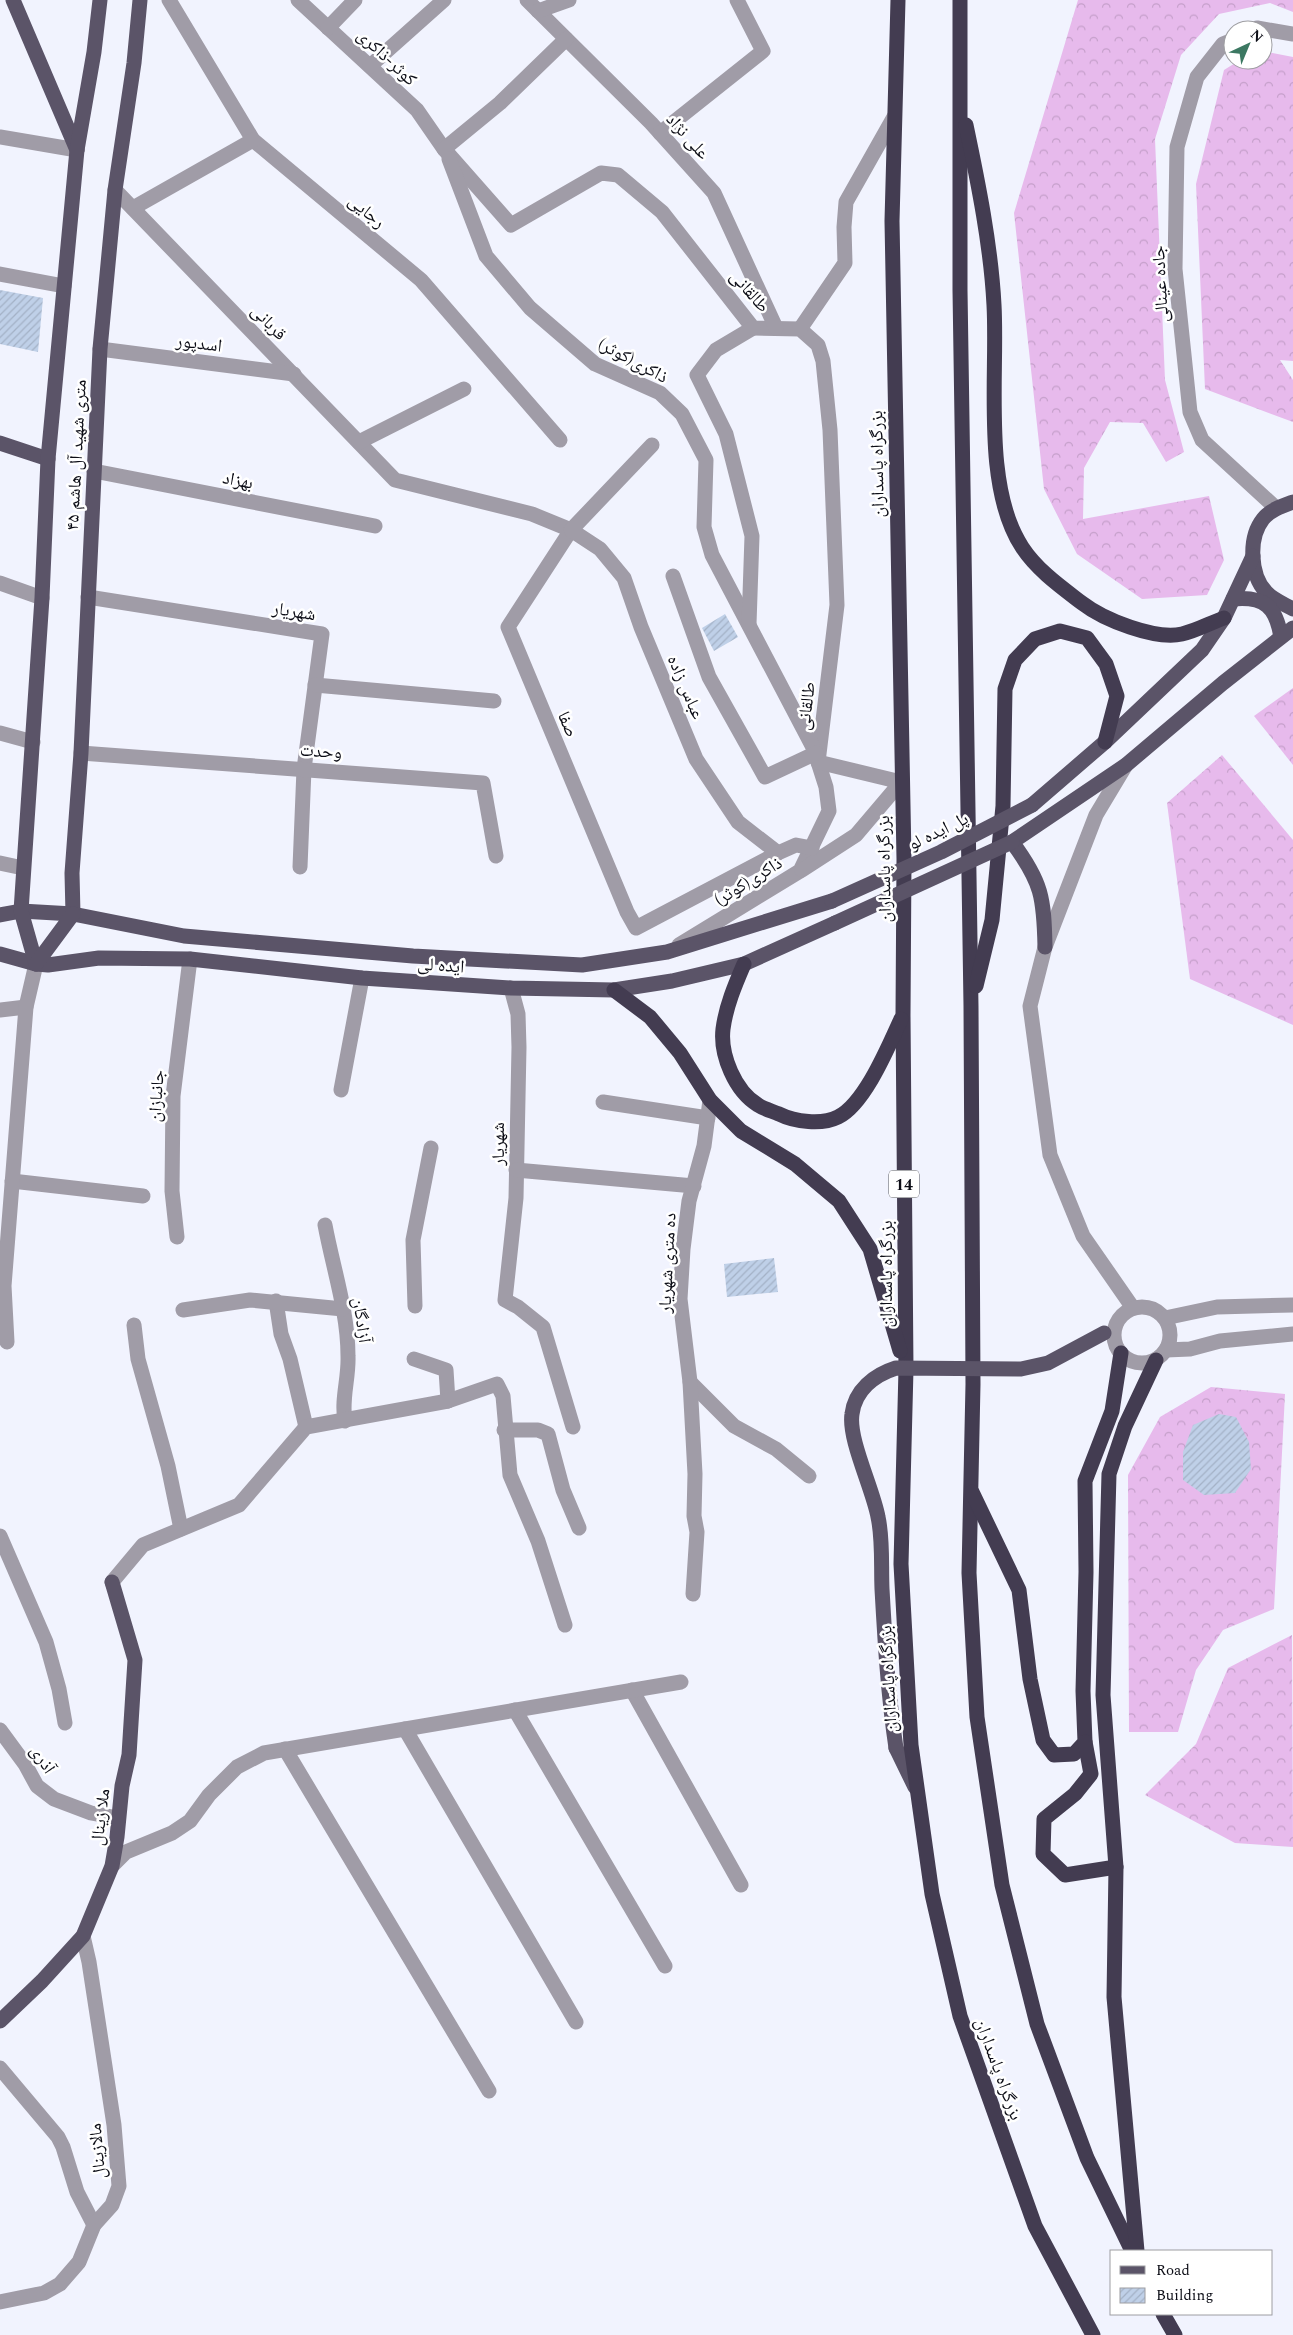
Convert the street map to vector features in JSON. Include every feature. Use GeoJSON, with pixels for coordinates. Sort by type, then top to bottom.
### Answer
{"type":"FeatureCollection","features":[{"type":"Feature","properties":{"kind":"highway","name":"بزرگراه پاسداران"},"geometry":{"type":"LineString","coordinates":[[898,0],[892,221],[901,782],[904,859],[903,1015],[906,1369],[901,1564],[910,1745],[932,1894],[960,2016],[1036,2226],[1093,2335]]}},
{"type":"Feature","properties":{"kind":"highway"},"geometry":{"type":"LineString","coordinates":[[960,0],[960,290],[971,1006],[973,1384],[969,1573],[977,1717],[1002,1886],[1037,2024],[1087,2158],[1132,2250]]}},
{"type":"Feature","properties":{"kind":"highway"},"geometry":{"type":"LineString","coordinates":[[960,94],[978,181],[994,304],[995,454],[1003,502],[1022,546],[1052,580],[1093,612],[1137,631],[1180,635],[1224,618]]}},
{"type":"Feature","properties":{"kind":"highway"},"geometry":{"type":"LineString","coordinates":[[971,1006],[992,920],[1003,806],[1005,689],[1015,660],[1035,639],[1060,631],[1087,638],[1106,664],[1116,696],[1105,742]]}},
{"type":"Feature","properties":{"kind":"highway"},"geometry":{"type":"LineString","coordinates":[[744,964],[729,1001],[723,1030],[727,1061],[738,1086],[757,1105],[785,1117],[814,1122],[838,1117],[849,1108],[877,1070],[903,1015]]}},
{"type":"Feature","properties":{"kind":"highway"},"geometry":{"type":"LineString","coordinates":[[614,990],[656,1024],[680,1053],[710,1100],[741,1131],[795,1164],[839,1201],[870,1249],[906,1369]]}},
{"type":"Feature","properties":{"kind":"highway"},"geometry":{"type":"LineString","coordinates":[[1116,1867],[1065,1875],[1043,1854],[1044,1819],[1074,1794],[1091,1774],[1086,1742],[1083,1691],[1086,1572],[1084,1481],[1112,1411],[1122,1353]]}},
{"type":"Feature","properties":{"kind":"highway"},"geometry":{"type":"LineString","coordinates":[[1137,2250],[1114,1997],[1116,1867],[1103,1695],[1109,1474],[1125,1426],[1161,1355]]}},
{"type":"Feature","properties":{"kind":"highway"},"geometry":{"type":"LineString","coordinates":[[971,1490],[1019,1590],[1030,1679],[1043,1740],[1054,1755],[1074,1754],[1086,1742]]}},
{"type":"Feature","properties":{"kind":"highway"},"geometry":{"type":"LineString","coordinates":[[1163,2315],[1175,2335]]}},
{"type":"Feature","properties":{"kind":"main road"},"geometry":{"type":"LineString","coordinates":[[13,0],[76,150]]}},
{"type":"Feature","properties":{"kind":"main road","name":"۴۵ متری شهید آل هاشم"},"geometry":{"type":"LineString","coordinates":[[36,964],[22,911],[23,868],[42,598],[48,458],[76,150],[94,52],[100,0]]}},
{"type":"Feature","properties":{"kind":"main road","name":"۴۵ متری شهید آل هاشم"},"geometry":{"type":"LineString","coordinates":[[72,914],[72,873],[81,753],[100,349],[115,190],[134,63],[140,0]]}},
{"type":"Feature","properties":{"kind":"main road"},"geometry":{"type":"LineString","coordinates":[[0,442],[48,458]]}},
{"type":"Feature","properties":{"kind":"main road"},"geometry":{"type":"LineString","coordinates":[[1293,502],[1276,508],[1263,519],[1255,537],[1253,556],[1257,575],[1266,592],[1293,608]]}},
{"type":"Feature","properties":{"kind":"main road","name":"پل ایده لو"},"geometry":{"type":"LineString","coordinates":[[832,901],[941,852],[1032,805],[1105,742],[1202,650],[1224,618],[1253,556]]}},
{"type":"Feature","properties":{"kind":"main road"},"geometry":{"type":"LineString","coordinates":[[1045,948],[1044,906],[1038,884],[1026,861],[1012,842],[1126,765],[1223,683],[1287,633],[1268,605],[1251,598],[1233,599]]}},
{"type":"Feature","properties":{"kind":"main road","name":"ایده لی"},"geometry":{"type":"LineString","coordinates":[[0,954],[36,964],[48,965],[99,958],[190,959],[362,978],[512,988],[614,990],[672,981],[744,964],[1012,842]]}},
{"type":"Feature","properties":{"kind":"main road","name":"ایده لی"},"geometry":{"type":"LineString","coordinates":[[0,915],[22,911],[72,914],[184,936],[422,957],[582,964],[667,952],[832,901]]}},
{"type":"Feature","properties":{"kind":"main road"},"geometry":{"type":"LineString","coordinates":[[36,964],[72,914]]}},
{"type":"Feature","properties":{"kind":"main road"},"geometry":{"type":"LineString","coordinates":[[917,1791],[896,1748],[890,1711],[878,1517],[851,1426],[856,1398],[873,1379],[896,1368],[1021,1369],[1048,1363],[1110,1330]]}},
{"type":"Feature","properties":{"kind":"main road","name":"ملا زینال"},"geometry":{"type":"LineString","coordinates":[[0,2022],[42,1981],[83,1936],[112,1866],[122,1786],[129,1755],[135,1660],[112,1582]]}},
{"type":"Feature","properties":{"kind":"street","name":"رجایی"},"geometry":{"type":"LineString","coordinates":[[169,0],[253,140],[421,280],[560,440]]}},
{"type":"Feature","properties":{"kind":"street","name":"کوثر-ذاکری"},"geometry":{"type":"LineString","coordinates":[[298,0],[417,110],[444,149]]}},
{"type":"Feature","properties":{"kind":"street"},"geometry":{"type":"LineString","coordinates":[[328,28],[355,0]]}},
{"type":"Feature","properties":{"kind":"street"},"geometry":{"type":"LineString","coordinates":[[370,66],[444,0]]}},
{"type":"Feature","properties":{"kind":"street"},"geometry":{"type":"LineString","coordinates":[[532,5],[569,0]]}},
{"type":"Feature","properties":{"kind":"street"},"geometry":{"type":"LineString","coordinates":[[660,133],[763,51],[737,0]]}},
{"type":"Feature","properties":{"kind":"street","name":"علی نژاد"},"geometry":{"type":"LineString","coordinates":[[532,5],[660,133],[714,193],[776,328]]}},
{"type":"Feature","properties":{"kind":"street"},"geometry":{"type":"LineString","coordinates":[[1273,31],[1293,34]]}},
{"type":"Feature","properties":{"kind":"street"},"geometry":{"type":"LineString","coordinates":[[444,149],[500,103],[566,39]]}},
{"type":"Feature","properties":{"kind":"street","name":"جاده عینالی"},"geometry":{"type":"LineString","coordinates":[[1223,44],[1197,77],[1177,147],[1175,269],[1190,412],[1202,440],[1276,508]]}},
{"type":"Feature","properties":{"kind":"street"},"geometry":{"type":"LineString","coordinates":[[800,329],[846,263],[844,227],[846,202],[894,116]]}},
{"type":"Feature","properties":{"kind":"street"},"geometry":{"type":"LineString","coordinates":[[0,137],[76,150]]}},
{"type":"Feature","properties":{"kind":"street"},"geometry":{"type":"LineString","coordinates":[[133,208],[253,140]]}},
{"type":"Feature","properties":{"kind":"street","name":"طالقانی"},"geometry":{"type":"LineString","coordinates":[[444,149],[511,225],[601,173],[618,175],[662,212],[753,328],[800,329],[818,345],[823,361],[830,430],[837,596],[817,757]]}},
{"type":"Feature","properties":{"kind":"street","name":"ذاکری(کوثر)"},"geometry":{"type":"LineString","coordinates":[[444,149],[486,256],[530,308],[595,364],[660,393],[682,414],[706,460],[704,527],[712,555],[817,757],[826,787],[829,811],[800,871],[667,952]]}},
{"type":"Feature","properties":{"kind":"street","name":"قربانی"},"geometry":{"type":"LineString","coordinates":[[115,190],[395,480],[532,514],[571,530]]}},
{"type":"Feature","properties":{"kind":"street"},"geometry":{"type":"LineString","coordinates":[[0,274],[64,286]]}},
{"type":"Feature","properties":{"kind":"street"},"geometry":{"type":"LineString","coordinates":[[749,626],[752,536],[726,434],[697,375],[716,350],[753,328]]}},
{"type":"Feature","properties":{"kind":"street","name":"اسدپور"},"geometry":{"type":"LineString","coordinates":[[100,349],[294,374]]}},
{"type":"Feature","properties":{"kind":"street"},"geometry":{"type":"LineString","coordinates":[[358,442],[464,389]]}},
{"type":"Feature","properties":{"kind":"street"},"geometry":{"type":"LineString","coordinates":[[571,530],[652,445]]}},
{"type":"Feature","properties":{"kind":"street","name":"بهزاد"},"geometry":{"type":"LineString","coordinates":[[94,471],[375,526]]}},
{"type":"Feature","properties":{"kind":"street","name":"صفا"},"geometry":{"type":"LineString","coordinates":[[571,530],[508,628],[627,912],[636,928],[778,853],[796,845],[812,848]]}},
{"type":"Feature","properties":{"kind":"street","name":"عباس زاده"},"geometry":{"type":"LineString","coordinates":[[571,530],[600,549],[624,578],[641,627],[696,759],[738,822],[778,853]]}},
{"type":"Feature","properties":{"kind":"street"},"geometry":{"type":"LineString","coordinates":[[674,576],[708,677],[765,777],[817,757],[901,782],[856,835],[800,871]]}},
{"type":"Feature","properties":{"kind":"street"},"geometry":{"type":"LineString","coordinates":[[0,583],[42,598]]}},
{"type":"Feature","properties":{"kind":"street","name":"شهریار"},"geometry":{"type":"LineString","coordinates":[[88,597],[322,634],[304,769],[300,867]]}},
{"type":"Feature","properties":{"kind":"street"},"geometry":{"type":"LineString","coordinates":[[315,685],[494,701]]}},
{"type":"Feature","properties":{"kind":"street"},"geometry":{"type":"LineString","coordinates":[[0,733],[33,742]]}},
{"type":"Feature","properties":{"kind":"street","name":"وحدت"},"geometry":{"type":"LineString","coordinates":[[81,753],[483,783],[496,856]]}},
{"type":"Feature","properties":{"kind":"street"},"geometry":{"type":"LineString","coordinates":[[1126,765],[1096,814],[1045,948],[1030,1006],[1050,1155],[1083,1236],[1133,1308]]}},
{"type":"Feature","properties":{"kind":"street"},"geometry":{"type":"LineString","coordinates":[[0,863],[23,868]]}},
{"type":"Feature","properties":{"kind":"street","name":"جانبازان"},"geometry":{"type":"LineString","coordinates":[[177,1237],[172,1191],[173,1096],[190,959]]}},
{"type":"Feature","properties":{"kind":"street"},"geometry":{"type":"LineString","coordinates":[[7,1342],[2,1287],[26,1007],[36,964]]}},
{"type":"Feature","properties":{"kind":"street"},"geometry":{"type":"LineString","coordinates":[[341,1090],[362,978]]}},
{"type":"Feature","properties":{"kind":"street","name":"شهریار"},"geometry":{"type":"LineString","coordinates":[[512,988],[518,1014],[516,1198],[506,1300],[543,1327],[573,1427]]}},
{"type":"Feature","properties":{"kind":"street"},"geometry":{"type":"LineString","coordinates":[[0,1010],[26,1007]]}},
{"type":"Feature","properties":{"kind":"street","name":"ده متری شهریار"},"geometry":{"type":"LineString","coordinates":[[692,1594],[697,1532],[690,1382],[680,1299],[683,1249],[694,1186],[704,1146],[710,1100]]}},
{"type":"Feature","properties":{"kind":"street"},"geometry":{"type":"LineString","coordinates":[[603,1102],[708,1118]]}},
{"type":"Feature","properties":{"kind":"street"},"geometry":{"type":"LineString","coordinates":[[415,1306],[413,1240],[431,1148]]}},
{"type":"Feature","properties":{"kind":"street"},"geometry":{"type":"LineString","coordinates":[[516,1170],[694,1186]]}},
{"type":"Feature","properties":{"kind":"street"},"geometry":{"type":"LineString","coordinates":[[12,1181],[143,1196]]}},
{"type":"Feature","properties":{"kind":"street","name":"آزادگان"},"geometry":{"type":"LineString","coordinates":[[325,1226],[343,1309],[348,1356],[342,1406],[345,1421]]}},
{"type":"Feature","properties":{"kind":"street"},"geometry":{"type":"LineString","coordinates":[[183,1310],[250,1300],[276,1301],[343,1309]]}},
{"type":"Feature","properties":{"kind":"street"},"geometry":{"type":"LineString","coordinates":[[276,1301],[281,1334],[290,1359],[306,1427]]}},
{"type":"Feature","properties":{"kind":"street"},"geometry":{"type":"LineString","coordinates":[[1165,1318],[1217,1307],[1293,1306]]}},
{"type":"Feature","properties":{"kind":"street"},"geometry":{"type":"LineString","coordinates":[[1161,1355],[1170,1334],[1165,1318],[1151,1308],[1133,1308],[1119,1319],[1110,1330],[1122,1353],[1129,1360],[1137,1362],[1220,1341],[1293,1334]]}},
{"type":"Feature","properties":{"kind":"street"},"geometry":{"type":"LineString","coordinates":[[134,1325],[138,1359],[168,1466],[181,1529]]}},
{"type":"Feature","properties":{"kind":"street"},"geometry":{"type":"LineString","coordinates":[[414,1359],[446,1370],[448,1401]]}},
{"type":"Feature","properties":{"kind":"street"},"geometry":{"type":"LineString","coordinates":[[690,1382],[734,1426],[776,1449],[808,1476]]}},
{"type":"Feature","properties":{"kind":"street"},"geometry":{"type":"LineString","coordinates":[[112,1582],[143,1545],[239,1505],[306,1427],[448,1401],[497,1384],[503,1396],[504,1430],[510,1475],[538,1541],[565,1625]]}},
{"type":"Feature","properties":{"kind":"street"},"geometry":{"type":"LineString","coordinates":[[504,1430],[538,1430],[548,1434],[563,1490],[579,1528]]}},
{"type":"Feature","properties":{"kind":"street"},"geometry":{"type":"LineString","coordinates":[[0,1536],[46,1642],[59,1689],[65,1724]]}},
{"type":"Feature","properties":{"kind":"street"},"geometry":{"type":"LineString","coordinates":[[112,1866],[126,1852],[172,1833],[190,1821],[209,1794],[237,1767],[264,1753],[681,1682]]}},
{"type":"Feature","properties":{"kind":"street"},"geometry":{"type":"LineString","coordinates":[[632,1690],[742,1885]]}},
{"type":"Feature","properties":{"kind":"street"},"geometry":{"type":"LineString","coordinates":[[515,1710],[665,1966]]}},
{"type":"Feature","properties":{"kind":"street"},"geometry":{"type":"LineString","coordinates":[[405,1729],[576,2022]]}},
{"type":"Feature","properties":{"kind":"street","name":"آذری"},"geometry":{"type":"LineString","coordinates":[[0,1730],[25,1764],[37,1786],[54,1799],[91,1813],[118,1818]]}},
{"type":"Feature","properties":{"kind":"street"},"geometry":{"type":"LineString","coordinates":[[285,1749],[490,2091]]}},
{"type":"Feature","properties":{"kind":"street","name":"مالازینال"},"geometry":{"type":"LineString","coordinates":[[0,2302],[35,2295],[60,2284],[79,2262],[94,2225],[112,2205],[119,2186],[114,2125],[89,1962],[83,1936]]}},
{"type":"Feature","properties":{"kind":"street"},"geometry":{"type":"LineString","coordinates":[[0,2068],[58,2136],[76,2192],[94,2225]]}},
{"type":"Feature","properties":{"kind":"green space"},"geometry":{"type":"Polygon","coordinates":[[[1078,0],[1293,0],[1293,12],[1270,3],[1219,14],[1181,55],[1155,139],[1165,380],[1184,452],[1166,462],[1143,423],[1110,422],[1084,468],[1083,519],[1209,496],[1224,560],[1207,595],[1142,599],[1077,554],[1044,489],[1014,213],[1078,0]]]}},
{"type":"Feature","properties":{"kind":"green space"},"geometry":{"type":"Polygon","coordinates":[[[1273,53],[1293,57],[1293,361],[1280,360],[1293,380],[1293,422],[1205,389],[1196,184],[1224,70],[1273,70],[1273,53]]]}},
{"type":"Feature","properties":{"kind":"green space"},"geometry":{"type":"Polygon","coordinates":[[[1293,688],[1293,765],[1254,716],[1293,688]]]}},
{"type":"Feature","properties":{"kind":"green space"},"geometry":{"type":"Polygon","coordinates":[[[1222,755],[1293,840],[1293,1025],[1190,979],[1167,803],[1222,755]]]}},
{"type":"Feature","properties":{"kind":"green space"},"geometry":{"type":"Polygon","coordinates":[[[1211,1387],[1285,1394],[1274,1609],[1223,1630],[1196,1670],[1178,1732],[1129,1732],[1128,1475],[1160,1417],[1211,1387]]]}},
{"type":"Feature","properties":{"kind":"green space"},"geometry":{"type":"Polygon","coordinates":[[[1292,1635],[1293,1847],[1235,1843],[1145,1795],[1196,1744],[1228,1668],[1292,1635]]]}},
{"type":"Feature","properties":{"kind":"building"},"geometry":{"type":"Polygon","coordinates":[[[0,290],[43,298],[38,352],[0,344],[0,290]]]}},
{"type":"Feature","properties":{"kind":"building"},"geometry":{"type":"Polygon","coordinates":[[[725,614],[738,637],[714,651],[702,628],[725,614]]]}},
{"type":"Feature","properties":{"kind":"building"},"geometry":{"type":"Polygon","coordinates":[[[774,1258],[778,1292],[727,1297],[724,1264],[774,1258]]]}},
{"type":"Feature","properties":{"kind":"building"},"geometry":{"type":"Polygon","coordinates":[[[1219,1414],[1236,1417],[1249,1442],[1251,1469],[1235,1493],[1204,1495],[1183,1480],[1183,1452],[1193,1425],[1219,1414]]]}}]}
